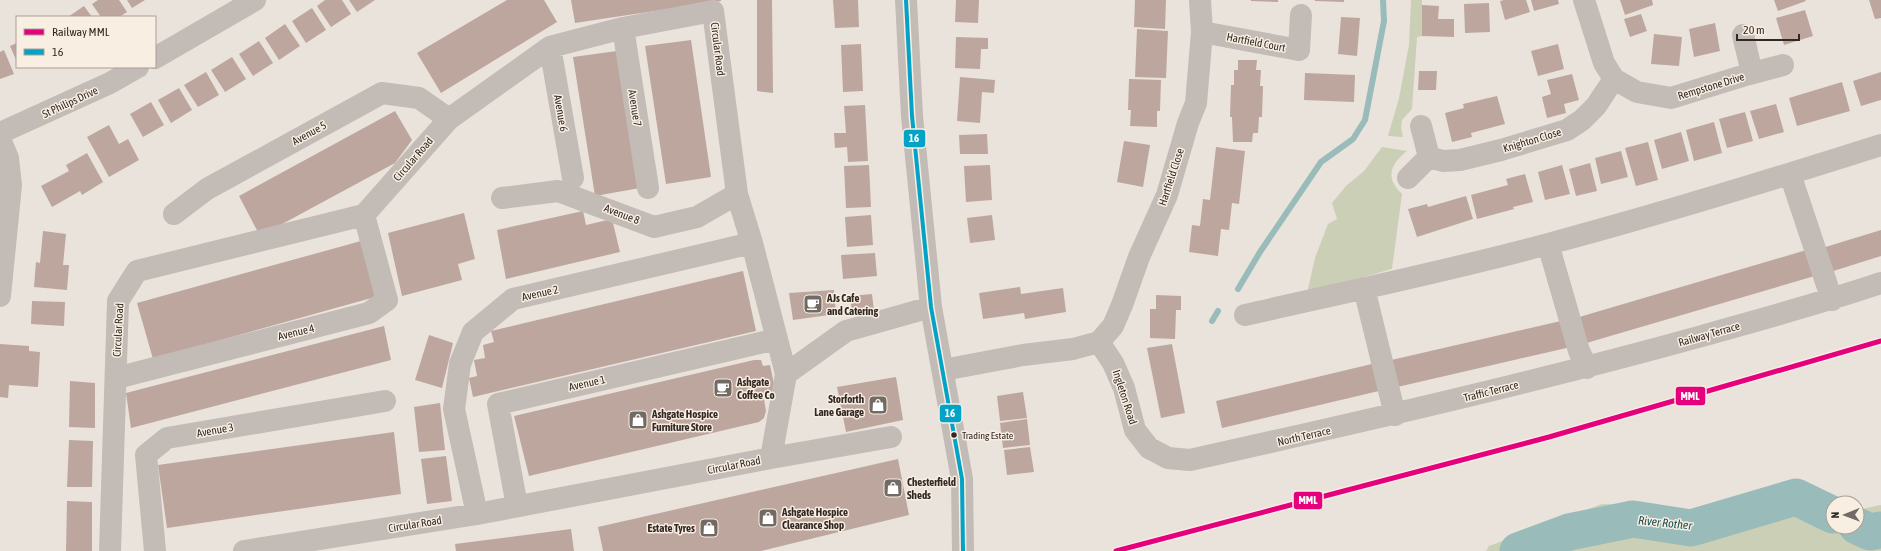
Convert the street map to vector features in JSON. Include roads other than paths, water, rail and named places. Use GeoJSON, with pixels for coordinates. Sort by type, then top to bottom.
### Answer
{"type":"FeatureCollection","features":[{"type":"Feature","properties":{"kind":"street"},"geometry":{"type":"LineString","coordinates":[[156,57],[255,0]]}},
{"type":"Feature","properties":{"kind":"street"},"geometry":{"type":"LineString","coordinates":[[906,0],[912,116],[931,308],[962,480],[963,551]]}},
{"type":"Feature","properties":{"kind":"street","name":"Hartfield Close"},"geometry":{"type":"LineString","coordinates":[[1099,342],[1113,326],[1140,256],[1167,195],[1188,123],[1196,103],[1202,32],[1200,0]]}},
{"type":"Feature","properties":{"kind":"street"},"geometry":{"type":"LineString","coordinates":[[1584,0],[1604,62],[1614,79]]}},
{"type":"Feature","properties":{"kind":"street","name":"Circular Road"},"geometry":{"type":"LineString","coordinates":[[110,551],[118,301],[137,271],[364,215],[448,119],[550,47],[623,28],[713,10],[737,194],[752,244],[786,374],[771,458],[477,514],[244,551]]}},
{"type":"Feature","properties":{"kind":"street","name":"Hartfield Court"},"geometry":{"type":"LineString","coordinates":[[1202,32],[1299,50],[1301,15]]}},
{"type":"Feature","properties":{"kind":"street","name":"Avenue 7"},"geometry":{"type":"LineString","coordinates":[[623,28],[648,188]]}},
{"type":"Feature","properties":{"kind":"street","name":"Rempstone Drive"},"geometry":{"type":"LineString","coordinates":[[1743,35],[1752,73]]}},
{"type":"Feature","properties":{"kind":"street","name":"Avenue 6"},"geometry":{"type":"LineString","coordinates":[[550,47],[573,178]]}},
{"type":"Feature","properties":{"kind":"street","name":"Rempstone Drive"},"geometry":{"type":"LineString","coordinates":[[1614,79],[1637,92],[1671,98],[1783,65]]}},
{"type":"Feature","properties":{"kind":"street","name":"St Philips Drive"},"geometry":{"type":"LineString","coordinates":[[0,134],[103,86],[136,68]]}},
{"type":"Feature","properties":{"kind":"street","name":"Knighton Close"},"geometry":{"type":"LineString","coordinates":[[1429,157],[1443,161],[1460,160],[1501,150],[1567,130],[1582,120],[1596,106],[1614,79]]}},
{"type":"Feature","properties":{"kind":"street","name":"Avenue 5"},"geometry":{"type":"LineString","coordinates":[[174,214],[207,189],[382,93],[419,98],[448,119]]}},
{"type":"Feature","properties":{"kind":"street"},"geometry":{"type":"LineString","coordinates":[[1408,178],[1429,157],[1421,126]]}},
{"type":"Feature","properties":{"kind":"street"},"geometry":{"type":"LineString","coordinates":[[0,139],[8,158],[11,185],[1,282]]}},
{"type":"Feature","properties":{"kind":"street"},"geometry":{"type":"LineString","coordinates":[[1245,315],[1548,244],[1790,174],[1881,145]]}},
{"type":"Feature","properties":{"kind":"street"},"geometry":{"type":"LineString","coordinates":[[1790,174],[1832,300]]}},
{"type":"Feature","properties":{"kind":"street","name":"Avenue 8"},"geometry":{"type":"LineString","coordinates":[[502,198],[558,191],[654,227],[697,217],[737,194]]}},
{"type":"Feature","properties":{"kind":"street","name":"Avenue 4"},"geometry":{"type":"LineString","coordinates":[[116,378],[369,313],[388,300],[364,215]]}},
{"type":"Feature","properties":{"kind":"street","name":"Avenue 2"},"geometry":{"type":"LineString","coordinates":[[477,514],[454,409],[460,364],[473,332],[514,299],[752,244]]}},
{"type":"Feature","properties":{"kind":"street"},"geometry":{"type":"LineString","coordinates":[[1548,244],[1579,351],[1587,368]]}},
{"type":"Feature","properties":{"kind":"street","name":"Railway Terrace"},"geometry":{"type":"LineString","coordinates":[[1587,368],[1832,300],[1881,283]]}},
{"type":"Feature","properties":{"kind":"street"},"geometry":{"type":"LineString","coordinates":[[1364,288],[1395,415]]}},
{"type":"Feature","properties":{"kind":"street"},"geometry":{"type":"LineString","coordinates":[[786,374],[846,331],[931,308]]}},
{"type":"Feature","properties":{"kind":"street","name":"Avenue 1"},"geometry":{"type":"LineString","coordinates":[[517,506],[498,404],[777,339]]}},
{"type":"Feature","properties":{"kind":"street"},"geometry":{"type":"LineString","coordinates":[[943,370],[1023,355],[1073,349],[1099,342]]}},
{"type":"Feature","properties":{"kind":"street","name":"Ingleton Road"},"geometry":{"type":"LineString","coordinates":[[1099,342],[1113,363],[1124,388],[1135,430],[1149,448],[1168,458],[1190,460],[1213,455]]}},
{"type":"Feature","properties":{"kind":"street","name":"Traffic Terrace"},"geometry":{"type":"LineString","coordinates":[[1395,415],[1587,368]]}},
{"type":"Feature","properties":{"kind":"street","name":"Avenue 3"},"geometry":{"type":"LineString","coordinates":[[155,551],[146,455],[167,438],[385,401]]}},
{"type":"Feature","properties":{"kind":"street","name":"North Terrace"},"geometry":{"type":"LineString","coordinates":[[1213,455],[1395,415]]}},
{"type":"Feature","properties":{"kind":"street"},"geometry":{"type":"LineString","coordinates":[[771,458],[890,436]]}},
{"type":"Feature","properties":{"kind":"waterway"},"geometry":{"type":"LineString","coordinates":[[1238,289],[1260,252],[1321,162],[1353,139],[1365,120],[1384,21],[1383,0]]}},
{"type":"Feature","properties":{"kind":"waterway"},"geometry":{"type":"LineString","coordinates":[[1212,321],[1218,311]]}},
{"type":"Feature","properties":{"kind":"waterway","name":"River Rother"},"geometry":{"type":"LineString","coordinates":[[1518,551],[1569,532],[1633,519],[1691,528],[1796,497],[1825,511]]}},
{"type":"Feature","properties":{"kind":"waterway","name":"River Rother"},"geometry":{"type":"LineString","coordinates":[[1865,530],[1870,532],[1881,530]]}},
{"type":"Feature","properties":{"kind":"rail line","name":"MML"},"geometry":{"type":"LineString","coordinates":[[1116,551],[1549,437],[1881,341]]}},
{"type":"Feature","properties":{"kind":"place","name":"AJs Cafe and Catering"},"geometry":{"type":"Point","coordinates":[813,304]}},
{"type":"Feature","properties":{"kind":"place","name":"Ashgate Coffee Co"},"geometry":{"type":"Point","coordinates":[723,388]}},
{"type":"Feature","properties":{"kind":"place","name":"Storforth Lane Garage"},"geometry":{"type":"Point","coordinates":[878,405]}},
{"type":"Feature","properties":{"kind":"place","name":"Ashgate Hospice Furniture Store"},"geometry":{"type":"Point","coordinates":[638,420]}},
{"type":"Feature","properties":{"kind":"place","name":"Trading Estate"},"geometry":{"type":"Point","coordinates":[954,435]}},
{"type":"Feature","properties":{"kind":"place","name":"Chesterfield Sheds"},"geometry":{"type":"Point","coordinates":[893,488]}},
{"type":"Feature","properties":{"kind":"place","name":"Ashgate Hospice Clearance Shop"},"geometry":{"type":"Point","coordinates":[768,518]}},
{"type":"Feature","properties":{"kind":"place","name":"Estate Tyres"},"geometry":{"type":"Point","coordinates":[709,528]}}]}
